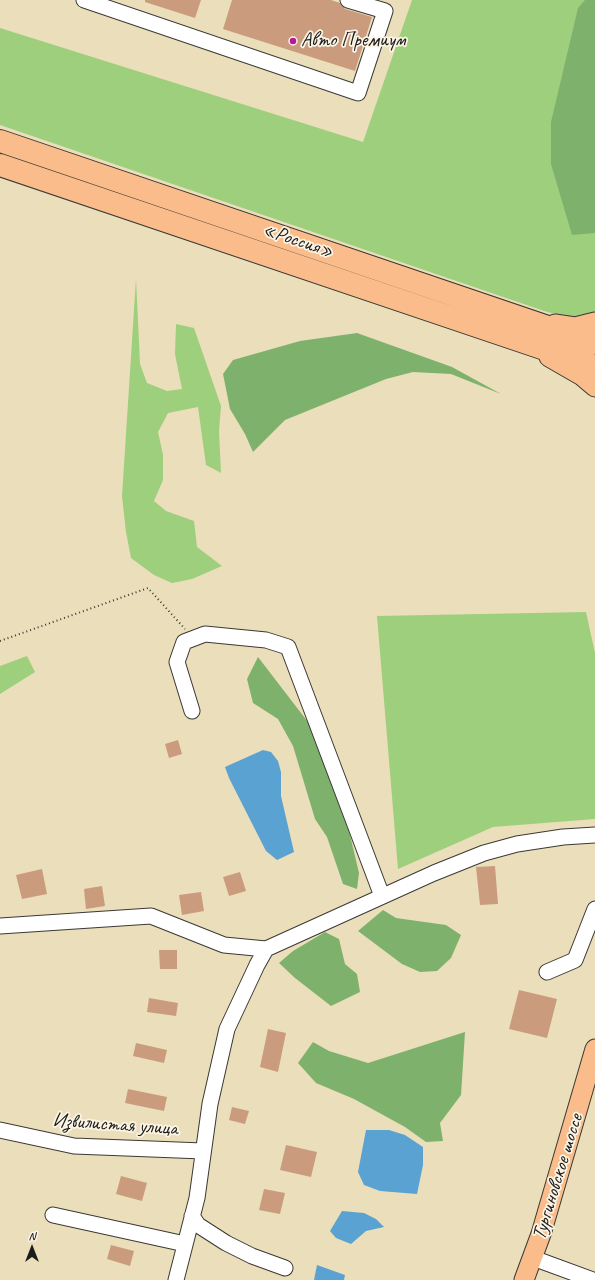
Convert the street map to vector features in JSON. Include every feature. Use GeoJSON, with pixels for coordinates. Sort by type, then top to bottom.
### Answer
{"type":"FeatureCollection","features":[{"type":"Feature","properties":{"kind":"highway","name":"«Россия»"},"geometry":{"type":"LineString","coordinates":[[0,141],[595,343]]}},
{"type":"Feature","properties":{"kind":"highway","name":"«Россия»"},"geometry":{"type":"LineString","coordinates":[[0,165],[595,366]]}},
{"type":"Feature","properties":{"kind":"main road"},"geometry":{"type":"LineString","coordinates":[[531,321],[574,327],[595,322]]}},
{"type":"Feature","properties":{"kind":"main road"},"geometry":{"type":"LineString","coordinates":[[524,342],[582,376],[595,387]]}},
{"type":"Feature","properties":{"kind":"main road","name":"Тургиновское шоссе"},"geometry":{"type":"LineString","coordinates":[[524,1280],[533,1258],[595,1049]]}},
{"type":"Feature","properties":{"kind":"street"},"geometry":{"type":"LineString","coordinates":[[84,0],[358,93],[385,11],[348,0]]}},
{"type":"Feature","properties":{"kind":"street"},"geometry":{"type":"LineString","coordinates":[[192,711],[177,662],[184,642],[192,637],[205,634],[232,635],[266,640],[288,647],[382,896]]}},
{"type":"Feature","properties":{"kind":"street"},"geometry":{"type":"LineString","coordinates":[[0,926],[151,916],[224,945],[266,949],[434,873],[484,853],[517,844],[563,837],[595,835]]}},
{"type":"Feature","properties":{"kind":"street"},"geometry":{"type":"LineString","coordinates":[[547,972],[575,960],[595,909]]}},
{"type":"Feature","properties":{"kind":"street"},"geometry":{"type":"LineString","coordinates":[[176,1280],[197,1198],[210,1104],[227,1029],[266,949]]}},
{"type":"Feature","properties":{"kind":"street","name":"Извилистая улица"},"geometry":{"type":"LineString","coordinates":[[0,1130],[74,1146],[203,1151]]}},
{"type":"Feature","properties":{"kind":"street"},"geometry":{"type":"LineString","coordinates":[[53,1215],[185,1244]]}},
{"type":"Feature","properties":{"kind":"street"},"geometry":{"type":"LineString","coordinates":[[192,1216],[202,1228],[226,1243],[252,1256],[285,1268]]}},
{"type":"Feature","properties":{"kind":"street"},"geometry":{"type":"LineString","coordinates":[[533,1258],[593,1280]]}},
{"type":"Feature","properties":{"kind":"path"},"geometry":{"type":"LineString","coordinates":[[0,641],[148,588],[192,637]]}},
{"type":"Feature","properties":{"kind":"green space"},"geometry":{"type":"Polygon","coordinates":[[[412,0],[595,0],[595,313],[573,318],[547,312],[0,125],[0,28],[363,142],[412,0]]]}},
{"type":"Feature","properties":{"kind":"green space"},"geometry":{"type":"Polygon","coordinates":[[[585,0],[595,0],[595,233],[572,235],[551,164],[551,122],[578,8],[585,0]]]}},
{"type":"Feature","properties":{"kind":"green space"},"geometry":{"type":"Polygon","coordinates":[[[136,279],[140,364],[147,383],[167,391],[182,389],[175,354],[176,324],[194,328],[221,406],[219,431],[221,473],[206,465],[198,407],[168,413],[158,432],[163,455],[163,480],[154,501],[166,511],[194,521],[197,547],[222,566],[192,579],[172,583],[154,575],[131,558],[126,532],[122,496],[136,279]]]}},
{"type":"Feature","properties":{"kind":"green space"},"geometry":{"type":"Polygon","coordinates":[[[357,333],[452,367],[501,394],[451,374],[413,372],[386,379],[285,420],[253,452],[245,434],[230,409],[223,374],[233,360],[300,341],[357,333]]]}},
{"type":"Feature","properties":{"kind":"green space"},"geometry":{"type":"Polygon","coordinates":[[[586,612],[595,653],[595,819],[493,827],[398,869],[377,616],[586,612]]]}},
{"type":"Feature","properties":{"kind":"green space"},"geometry":{"type":"Polygon","coordinates":[[[27,656],[35,672],[0,694],[0,666],[27,656]]]}},
{"type":"Feature","properties":{"kind":"green space"},"geometry":{"type":"Polygon","coordinates":[[[258,657],[311,726],[350,835],[359,873],[357,889],[343,884],[327,837],[315,819],[293,746],[278,719],[253,703],[247,679],[258,657]]]}},
{"type":"Feature","properties":{"kind":"green space"},"geometry":{"type":"Polygon","coordinates":[[[383,910],[396,918],[446,925],[461,935],[451,958],[437,971],[420,972],[402,964],[358,931],[383,910]]]}},
{"type":"Feature","properties":{"kind":"green space"},"geometry":{"type":"Polygon","coordinates":[[[325,932],[339,939],[345,964],[357,974],[360,992],[331,1006],[295,978],[279,963],[293,951],[325,932]]]}},
{"type":"Feature","properties":{"kind":"green space"},"geometry":{"type":"Polygon","coordinates":[[[465,1032],[461,1095],[440,1123],[443,1141],[426,1142],[405,1127],[354,1099],[316,1083],[298,1063],[313,1042],[329,1051],[368,1063],[465,1032]]]}},
{"type":"Feature","properties":{"kind":"water"},"geometry":{"type":"Polygon","coordinates":[[[263,750],[271,752],[278,761],[281,772],[281,796],[294,852],[277,860],[266,851],[229,778],[225,767],[263,750]]]}},
{"type":"Feature","properties":{"kind":"water"},"geometry":{"type":"Polygon","coordinates":[[[366,1130],[389,1130],[405,1135],[423,1147],[423,1165],[417,1194],[380,1191],[364,1185],[358,1172],[366,1130]]]}},
{"type":"Feature","properties":{"kind":"water"},"geometry":{"type":"Polygon","coordinates":[[[342,1211],[364,1213],[376,1219],[384,1227],[366,1231],[351,1244],[336,1238],[330,1231],[342,1211]]]}},
{"type":"Feature","properties":{"kind":"water"},"geometry":{"type":"Polygon","coordinates":[[[317,1265],[345,1275],[344,1280],[314,1280],[317,1265]]]}},
{"type":"Feature","properties":{"kind":"building"},"geometry":{"type":"Polygon","coordinates":[[[145,0],[201,0],[195,18],[145,2],[145,0]]]}},
{"type":"Feature","properties":{"kind":"building"},"geometry":{"type":"Polygon","coordinates":[[[232,0],[331,0],[340,3],[345,9],[372,17],[355,71],[223,29],[232,0]]]}},
{"type":"Feature","properties":{"kind":"building"},"geometry":{"type":"Polygon","coordinates":[[[178,740],[182,754],[169,758],[165,744],[178,740]]]}},
{"type":"Feature","properties":{"kind":"building"},"geometry":{"type":"Polygon","coordinates":[[[495,866],[498,904],[480,905],[476,867],[495,866]]]}},
{"type":"Feature","properties":{"kind":"building"},"geometry":{"type":"Polygon","coordinates":[[[42,869],[47,894],[22,899],[16,875],[42,869]]]}},
{"type":"Feature","properties":{"kind":"building"},"geometry":{"type":"Polygon","coordinates":[[[240,872],[246,891],[229,896],[223,877],[240,872]]]}},
{"type":"Feature","properties":{"kind":"building"},"geometry":{"type":"Polygon","coordinates":[[[102,886],[105,906],[86,909],[84,889],[102,886]]]}},
{"type":"Feature","properties":{"kind":"building"},"geometry":{"type":"Polygon","coordinates":[[[201,892],[204,911],[182,915],[179,895],[201,892]]]}},
{"type":"Feature","properties":{"kind":"building"},"geometry":{"type":"Polygon","coordinates":[[[159,950],[177,950],[177,969],[160,969],[159,950]]]}},
{"type":"Feature","properties":{"kind":"building"},"geometry":{"type":"Polygon","coordinates":[[[519,990],[557,999],[547,1038],[509,1029],[519,990]]]}},
{"type":"Feature","properties":{"kind":"building"},"geometry":{"type":"Polygon","coordinates":[[[149,998],[178,1003],[176,1016],[147,1012],[149,998]]]}},
{"type":"Feature","properties":{"kind":"building"},"geometry":{"type":"Polygon","coordinates":[[[268,1029],[286,1033],[278,1072],[260,1067],[268,1029]]]}},
{"type":"Feature","properties":{"kind":"building"},"geometry":{"type":"Polygon","coordinates":[[[136,1043],[167,1050],[164,1063],[133,1056],[136,1043]]]}},
{"type":"Feature","properties":{"kind":"building"},"geometry":{"type":"Polygon","coordinates":[[[128,1089],[167,1097],[164,1111],[125,1103],[128,1089]]]}},
{"type":"Feature","properties":{"kind":"building"},"geometry":{"type":"Polygon","coordinates":[[[232,1107],[249,1111],[245,1124],[229,1120],[232,1107]]]}},
{"type":"Feature","properties":{"kind":"building"},"geometry":{"type":"Polygon","coordinates":[[[286,1145],[317,1152],[311,1177],[280,1170],[286,1145]]]}},
{"type":"Feature","properties":{"kind":"building"},"geometry":{"type":"Polygon","coordinates":[[[121,1176],[147,1183],[142,1201],[116,1194],[121,1176]]]}},
{"type":"Feature","properties":{"kind":"building"},"geometry":{"type":"Polygon","coordinates":[[[264,1189],[285,1193],[280,1214],[259,1210],[264,1189]]]}},
{"type":"Feature","properties":{"kind":"building"},"geometry":{"type":"Polygon","coordinates":[[[111,1245],[134,1251],[130,1266],[107,1259],[111,1245]]]}},
{"type":"Feature","properties":{"kind":"place","name":"Авто Премиум"},"geometry":{"type":"Point","coordinates":[293,41]}}]}
